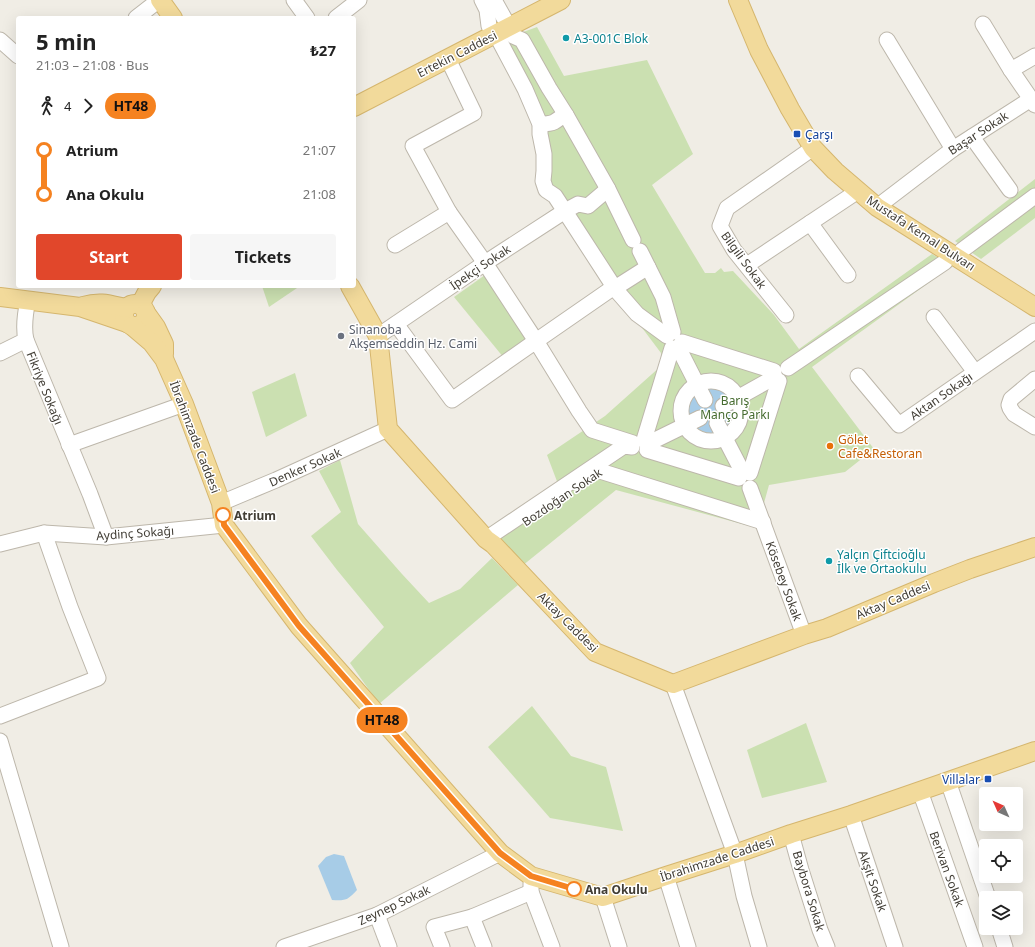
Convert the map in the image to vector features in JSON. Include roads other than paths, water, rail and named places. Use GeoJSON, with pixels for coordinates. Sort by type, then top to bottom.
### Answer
{"type":"FeatureCollection","features":[{"type":"Feature","properties":{"kind":"main road"},"geometry":{"type":"LineString","coordinates":[[159,0],[171,16]]}},
{"type":"Feature","properties":{"kind":"main road","name":"Ertekin Caddesi"},"geometry":{"type":"LineString","coordinates":[[356,106],[561,0]]}},
{"type":"Feature","properties":{"kind":"main road","name":"Mustafa Kemal Bulvarı"},"geometry":{"type":"LineString","coordinates":[[738,0],[762,56],[790,109],[813,148],[835,171],[877,207],[1035,307]]}},
{"type":"Feature","properties":{"kind":"main road"},"geometry":{"type":"LineString","coordinates":[[0,297],[134,315],[150,288]]}},
{"type":"Feature","properties":{"kind":"main road"},"geometry":{"type":"LineString","coordinates":[[351,288],[378,336],[388,429]]}},
{"type":"Feature","properties":{"kind":"main road","name":"İbrahimzade Caddesi"},"geometry":{"type":"LineString","coordinates":[[134,315],[164,359],[184,404],[221,503],[224,525],[299,626],[500,853],[531,884],[603,897],[949,782],[1035,751]]}},
{"type":"Feature","properties":{"kind":"main road","name":"Aktay Caddesi"},"geometry":{"type":"LineString","coordinates":[[388,429],[489,541],[595,652],[673,684],[804,635],[827,628],[970,569],[1035,547]]}},
{"type":"Feature","properties":{"kind":"street"},"geometry":{"type":"LineString","coordinates":[[139,16],[159,0]]}},
{"type":"Feature","properties":{"kind":"street"},"geometry":{"type":"LineString","coordinates":[[294,0],[306,16]]}},
{"type":"Feature","properties":{"kind":"street"},"geometry":{"type":"LineString","coordinates":[[339,16],[359,0]]}},
{"type":"Feature","properties":{"kind":"street"},"geometry":{"type":"LineString","coordinates":[[482,0],[487,10],[489,26]]}},
{"type":"Feature","properties":{"kind":"street"},"geometry":{"type":"LineString","coordinates":[[494,0],[504,18]]}},
{"type":"Feature","properties":{"kind":"street","name":"Başar Sokak"},"geometry":{"type":"LineString","coordinates":[[877,207],[953,149],[1033,102],[1011,70],[983,24]]}},
{"type":"Feature","properties":{"kind":"street"},"geometry":{"type":"LineString","coordinates":[[705,400],[674,341],[663,297],[608,189],[522,40],[506,38],[540,124],[540,134],[544,154],[544,186],[546,190],[555,196],[615,287],[637,314],[674,341],[779,374]]}},
{"type":"Feature","properties":{"kind":"street"},"geometry":{"type":"LineString","coordinates":[[0,40],[16,54]]}},
{"type":"Feature","properties":{"kind":"street"},"geometry":{"type":"LineString","coordinates":[[887,40],[953,149]]}},
{"type":"Feature","properties":{"kind":"street"},"geometry":{"type":"LineString","coordinates":[[1011,70],[1035,56]]}},
{"type":"Feature","properties":{"kind":"street"},"geometry":{"type":"LineString","coordinates":[[448,59],[474,113],[413,146],[449,212],[485,262],[536,341],[579,412],[592,430],[745,478],[779,374]]}},
{"type":"Feature","properties":{"kind":"street"},"geometry":{"type":"LineString","coordinates":[[540,124],[553,123],[562,116],[566,115]]}},
{"type":"Feature","properties":{"kind":"street"},"geometry":{"type":"LineString","coordinates":[[972,137],[1010,190]]}},
{"type":"Feature","properties":{"kind":"street","name":"Bilgili Sokak"},"geometry":{"type":"LineString","coordinates":[[786,315],[734,250],[720,226],[728,208],[813,148]]}},
{"type":"Feature","properties":{"kind":"street","name":"İpekçi Sokak"},"geometry":{"type":"LineString","coordinates":[[378,336],[485,262],[565,211],[578,204],[588,206],[608,189]]}},
{"type":"Feature","properties":{"kind":"street"},"geometry":{"type":"LineString","coordinates":[[746,265],[858,191]]}},
{"type":"Feature","properties":{"kind":"street"},"geometry":{"type":"LineString","coordinates":[[961,251],[1035,196]]}},
{"type":"Feature","properties":{"kind":"street"},"geometry":{"type":"LineString","coordinates":[[395,245],[449,212]]}},
{"type":"Feature","properties":{"kind":"street"},"geometry":{"type":"LineString","coordinates":[[810,223],[848,275]]}},
{"type":"Feature","properties":{"kind":"street"},"geometry":{"type":"LineString","coordinates":[[723,406],[779,374],[945,262]]}},
{"type":"Feature","properties":{"kind":"street"},"geometry":{"type":"LineString","coordinates":[[396,324],[452,400],[615,287],[648,267]]}},
{"type":"Feature","properties":{"kind":"street"},"geometry":{"type":"LineString","coordinates":[[0,353],[26,340],[24,330],[28,300]]}},
{"type":"Feature","properties":{"kind":"street"},"geometry":{"type":"LineString","coordinates":[[934,317],[975,372]]}},
{"type":"Feature","properties":{"kind":"street","name":"Aktan Sokağı"},"geometry":{"type":"LineString","coordinates":[[858,376],[899,425],[1035,331]]}},
{"type":"Feature","properties":{"kind":"street","name":"Fikriye Sokağı"},"geometry":{"type":"LineString","coordinates":[[26,340],[90,494],[106,537]]}},
{"type":"Feature","properties":{"kind":"street"},"geometry":{"type":"LineString","coordinates":[[639,446],[674,341]]}},
{"type":"Feature","properties":{"kind":"street"},"geometry":{"type":"LineString","coordinates":[[1035,379],[1011,399],[1009,405],[1014,414],[1035,427]]}},
{"type":"Feature","properties":{"kind":"street"},"geometry":{"type":"LineString","coordinates":[[704,382],[720,383],[728,387],[738,398],[740,407],[739,422],[735,429],[725,437],[715,441],[699,439],[692,435],[685,425],[681,414],[685,398],[689,391],[697,385],[704,382]]}},
{"type":"Feature","properties":{"kind":"street"},"geometry":{"type":"LineString","coordinates":[[67,440],[184,404]]}},
{"type":"Feature","properties":{"kind":"street"},"geometry":{"type":"LineString","coordinates":[[489,541],[624,446],[639,446],[700,418]]}},
{"type":"Feature","properties":{"kind":"street","name":"Kösebey Sokak"},"geometry":{"type":"LineString","coordinates":[[717,422],[745,478],[764,525],[804,635]]}},
{"type":"Feature","properties":{"kind":"street","name":"Denker Sokak"},"geometry":{"type":"LineString","coordinates":[[221,503],[276,480],[388,429]]}},
{"type":"Feature","properties":{"kind":"street","name":"Bozdoğan Sokak"},"geometry":{"type":"LineString","coordinates":[[489,541],[639,446]]}},
{"type":"Feature","properties":{"kind":"street"},"geometry":{"type":"LineString","coordinates":[[600,471],[764,525]]}},
{"type":"Feature","properties":{"kind":"street","name":"Aydinç Sokağı"},"geometry":{"type":"LineString","coordinates":[[0,544],[44,533],[106,537],[224,525]]}},
{"type":"Feature","properties":{"kind":"street"},"geometry":{"type":"LineString","coordinates":[[0,716],[98,678],[70,607],[44,533]]}},
{"type":"Feature","properties":{"kind":"street"},"geometry":{"type":"LineString","coordinates":[[673,684],[735,854],[744,896],[759,947]]}},
{"type":"Feature","properties":{"kind":"street"},"geometry":{"type":"LineString","coordinates":[[0,741],[61,947]]}},
{"type":"Feature","properties":{"kind":"street"},"geometry":{"type":"LineString","coordinates":[[949,782],[986,891]]}},
{"type":"Feature","properties":{"kind":"street","name":"Berivan Sokak"},"geometry":{"type":"LineString","coordinates":[[920,791],[975,947]]}},
{"type":"Feature","properties":{"kind":"street","name":"Akşit Sokak"},"geometry":{"type":"LineString","coordinates":[[851,815],[895,947]]}},
{"type":"Feature","properties":{"kind":"street","name":"Baybora Sokak"},"geometry":{"type":"LineString","coordinates":[[791,834],[820,930],[827,947]]}},
{"type":"Feature","properties":{"kind":"street","name":"Zeynep Sokak"},"geometry":{"type":"LineString","coordinates":[[284,947],[377,915],[500,853]]}},
{"type":"Feature","properties":{"kind":"street"},"geometry":{"type":"LineString","coordinates":[[666,876],[688,947]]}},
{"type":"Feature","properties":{"kind":"street"},"geometry":{"type":"LineString","coordinates":[[442,947],[434,927],[472,917],[531,884],[552,947]]}},
{"type":"Feature","properties":{"kind":"street"},"geometry":{"type":"LineString","coordinates":[[603,897],[619,947]]}},
{"type":"Feature","properties":{"kind":"street"},"geometry":{"type":"LineString","coordinates":[[377,915],[389,947]]}},
{"type":"Feature","properties":{"kind":"street"},"geometry":{"type":"LineString","coordinates":[[472,917],[484,947]]}},
{"type":"Feature","properties":{"kind":"street"},"geometry":{"type":"LineString","coordinates":[[1001,935],[1005,947]]}},
{"type":"Feature","properties":{"kind":"water"},"geometry":{"type":"Polygon","coordinates":[[[711,387],[724,391],[730,397],[734,410],[730,423],[724,429],[711,433],[698,429],[692,423],[688,410],[692,397],[698,391],[711,387]]]}},
{"type":"Feature","properties":{"kind":"water"},"geometry":{"type":"Polygon","coordinates":[[[334,854],[344,856],[357,890],[349,898],[343,900],[332,900],[318,866],[326,857],[334,854]]]}},
{"type":"Feature","properties":{"kind":"place","name":"A3-001C Blok"},"geometry":{"type":"Point","coordinates":[566,38]}},
{"type":"Feature","properties":{"kind":"place","name":"Çarşı"},"geometry":{"type":"Point","coordinates":[797,134]}},
{"type":"Feature","properties":{"kind":"place","name":"Sinanoba Akşemseddin Hz. Cami"},"geometry":{"type":"Point","coordinates":[341,336]}},
{"type":"Feature","properties":{"kind":"place","name":"Gölet Cafe&Restoran"},"geometry":{"type":"Point","coordinates":[830,446]}},
{"type":"Feature","properties":{"kind":"place","name":"Atrium"},"geometry":{"type":"Point","coordinates":[223,515]}},
{"type":"Feature","properties":{"kind":"place","name":"Yalçın Çiftcioğlu İlk ve Ortaokulu"},"geometry":{"type":"Point","coordinates":[829,561]}},
{"type":"Feature","properties":{"kind":"place","name":"Villalar"},"geometry":{"type":"Point","coordinates":[988,779]}},
{"type":"Feature","properties":{"kind":"place","name":"Ana Okulu"},"geometry":{"type":"Point","coordinates":[574,889]}},
{"type":"Feature","properties":{"kind":"park label","name":"Barış Manço Parkı"},"geometry":{"type":"Point","coordinates":[735,407]}}]}
